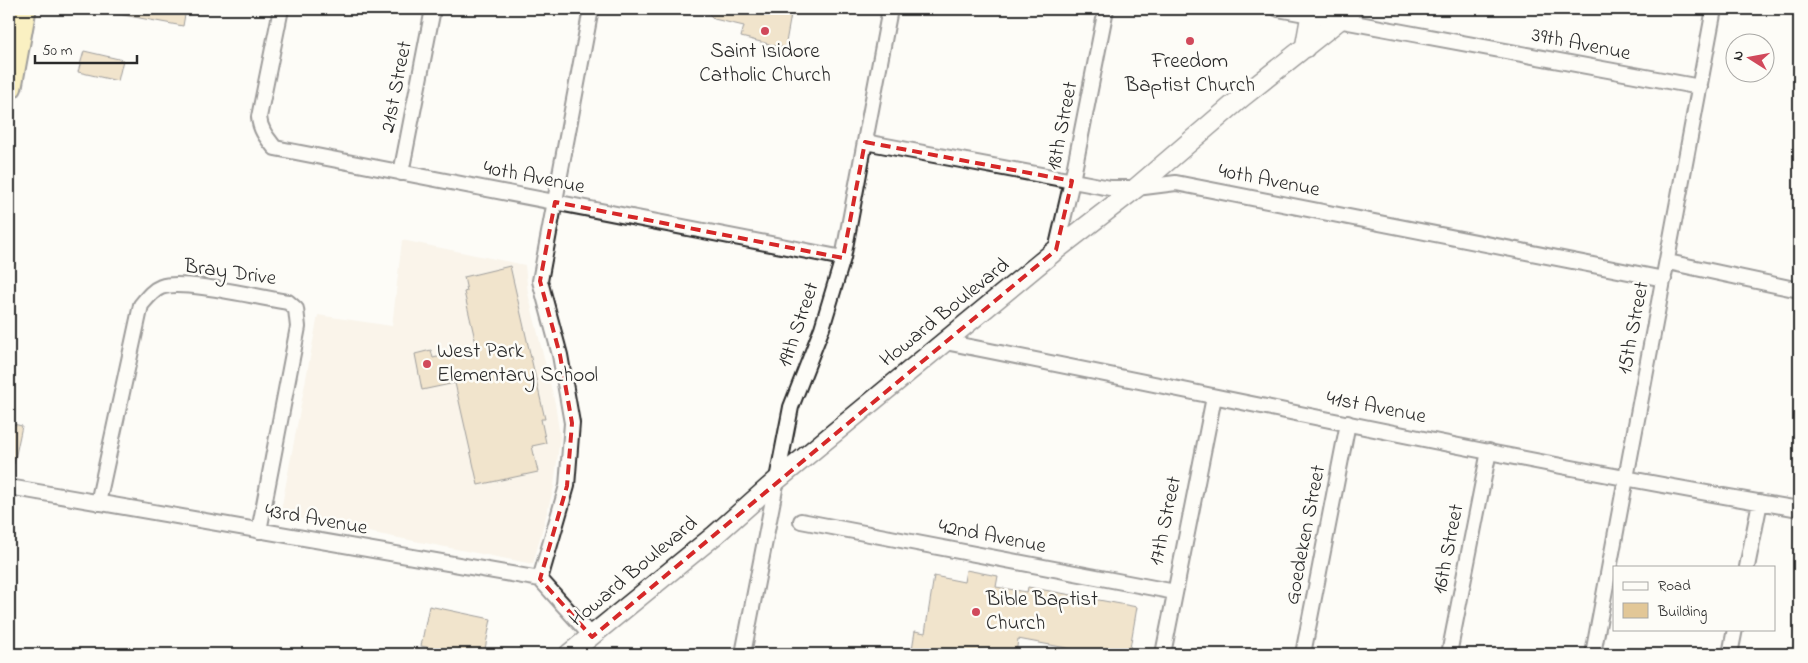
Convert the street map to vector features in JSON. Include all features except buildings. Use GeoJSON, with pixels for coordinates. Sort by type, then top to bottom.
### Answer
{"type":"FeatureCollection","features":[{"type":"Feature","properties":{"kind":"highway"},"geometry":{"type":"LineString","coordinates":[[9,86],[24,9]]}},
{"type":"Feature","properties":{"kind":"main road"},"geometry":{"type":"LineString","coordinates":[[1304,48],[1311,12]]}},
{"type":"Feature","properties":{"kind":"main road","name":"Howard Boulevard"},"geometry":{"type":"LineString","coordinates":[[569,654],[1056,250],[1136,188],[1241,98],[1346,14]]}},
{"type":"Feature","properties":{"kind":"street","name":"40th Avenue"},"geometry":{"type":"LineString","coordinates":[[281,9],[259,117],[259,124],[264,134],[275,148],[843,258]]}},
{"type":"Feature","properties":{"kind":"street","name":"21st Street"},"geometry":{"type":"LineString","coordinates":[[401,173],[433,9]]}},
{"type":"Feature","properties":{"kind":"street"},"geometry":{"type":"LineString","coordinates":[[591,9],[540,281],[560,355],[572,423],[567,486],[540,579],[592,636]]}},
{"type":"Feature","properties":{"kind":"street","name":"19th Street"},"geometry":{"type":"LineString","coordinates":[[743,654],[790,407],[822,328],[843,258],[890,9]]}},
{"type":"Feature","properties":{"kind":"street","name":"18th Street"},"geometry":{"type":"LineString","coordinates":[[1056,250],[1072,181],[1106,9]]}},
{"type":"Feature","properties":{"kind":"street","name":"39th Avenue"},"geometry":{"type":"LineString","coordinates":[[1278,9],[1346,14],[1700,87]]}},
{"type":"Feature","properties":{"kind":"street","name":"15th Street"},"geometry":{"type":"LineString","coordinates":[[1593,654],[1714,9]]}},
{"type":"Feature","properties":{"kind":"street","name":"40th Avenue"},"geometry":{"type":"LineString","coordinates":[[865,142],[1110,188],[1136,188],[1176,183],[1664,279]]}},
{"type":"Feature","properties":{"kind":"street"},"geometry":{"type":"LineString","coordinates":[[1668,262],[1799,290]]}},
{"type":"Feature","properties":{"kind":"street","name":"Bray Drive"},"geometry":{"type":"LineString","coordinates":[[98,503],[141,304],[160,287],[184,284],[288,302],[296,309],[298,327],[259,530]]}},
{"type":"Feature","properties":{"kind":"street","name":"41st Avenue"},"geometry":{"type":"LineString","coordinates":[[946,342],[1626,478],[1799,509]]}},
{"type":"Feature","properties":{"kind":"street","name":"17th Street"},"geometry":{"type":"LineString","coordinates":[[1163,654],[1214,397]]}},
{"type":"Feature","properties":{"kind":"street","name":"Goedeken Street"},"geometry":{"type":"LineString","coordinates":[[1303,654],[1348,423]]}},
{"type":"Feature","properties":{"kind":"street","name":"16th Street"},"geometry":{"type":"LineString","coordinates":[[1449,654],[1489,451]]}},
{"type":"Feature","properties":{"kind":"street","name":"43rd Avenue"},"geometry":{"type":"LineString","coordinates":[[9,487],[540,579]]}},
{"type":"Feature","properties":{"kind":"street"},"geometry":{"type":"LineString","coordinates":[[1747,566],[1760,502]]}},
{"type":"Feature","properties":{"kind":"street","name":"42nd Avenue"},"geometry":{"type":"LineString","coordinates":[[801,522],[1175,592]]}},
{"type":"Feature","properties":{"kind":"street"},"geometry":{"type":"LineString","coordinates":[[1730,654],[1735,630]]}},
{"type":"Feature","properties":{"kind":"highlighted area"},"geometry":{"type":"Polygon","coordinates":[[[865,142],[1072,181],[1056,250],[592,637],[540,579],[567,486],[572,423],[560,355],[540,281],[555,202],[843,258],[865,142]]]}},
{"type":"Feature","properties":{"kind":"shaded area","name":"West Park Elementary School"},"geometry":{"type":"Polygon","coordinates":[[[402,240],[525,265],[528,293],[555,403],[560,437],[554,487],[533,564],[280,515],[318,315],[392,326],[402,240]]]}},
{"type":"Feature","properties":{"kind":"place","name":"Saint Isidore Catholic Church"},"geometry":{"type":"Point","coordinates":[765,31]}},
{"type":"Feature","properties":{"kind":"place","name":"Freedom Baptist Church"},"geometry":{"type":"Point","coordinates":[1190,41]}},
{"type":"Feature","properties":{"kind":"place","name":"West Park Elementary School"},"geometry":{"type":"Point","coordinates":[427,364]}},
{"type":"Feature","properties":{"kind":"place","name":"Bible Baptist Church"},"geometry":{"type":"Point","coordinates":[976,612]}}]}
